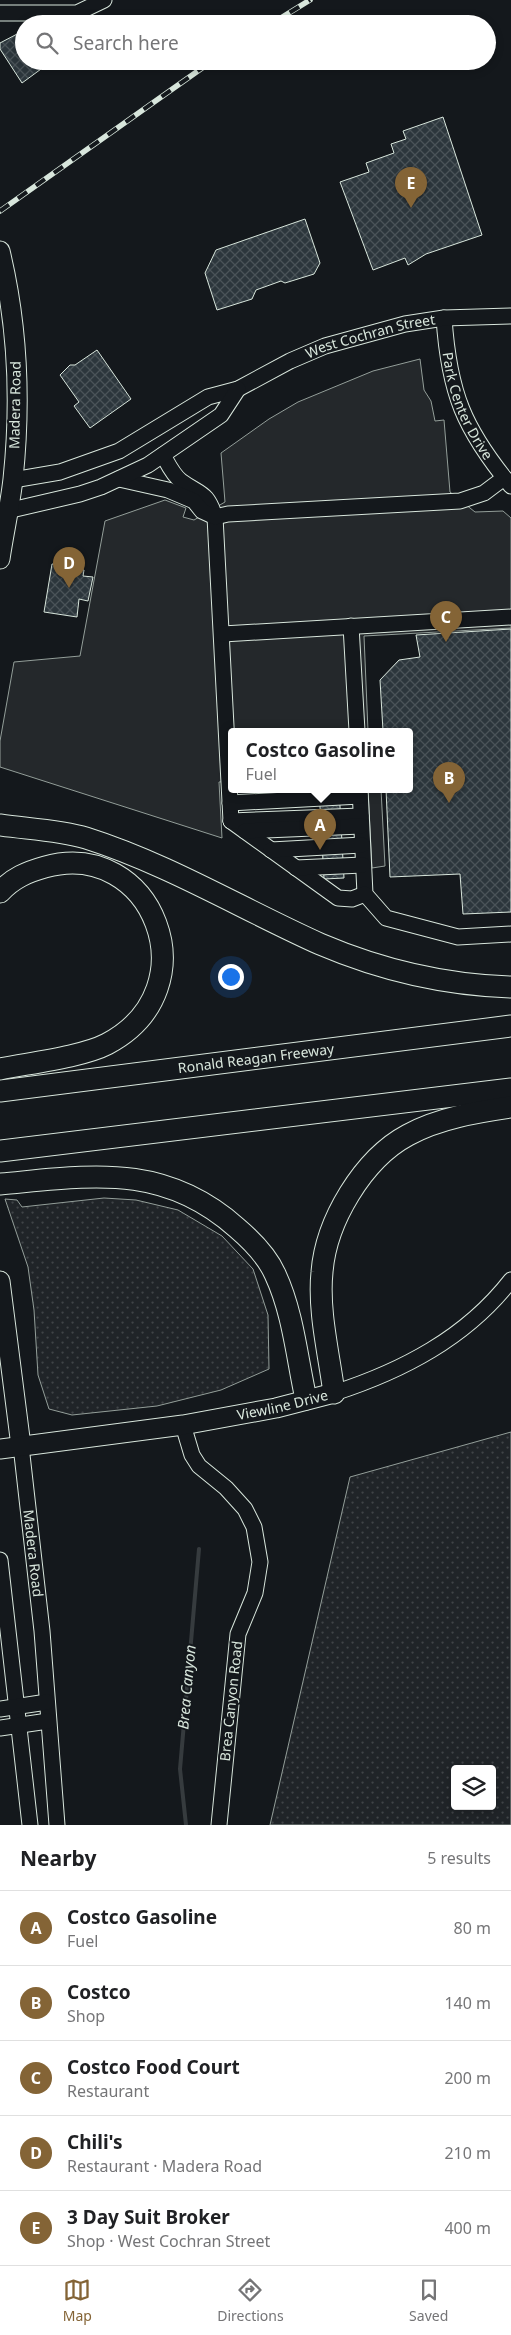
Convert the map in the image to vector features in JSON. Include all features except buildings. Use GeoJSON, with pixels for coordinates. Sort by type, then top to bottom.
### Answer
{"type":"FeatureCollection","features":[{"type":"Feature","properties":{"kind":"highway"},"geometry":{"type":"LineString","coordinates":[[0,825],[84,837],[150,861],[320,944],[360,959],[412,975],[447,982],[511,987]]}},
{"type":"Feature","properties":{"kind":"highway"},"geometry":{"type":"LineString","coordinates":[[0,892],[7,884],[27,872],[66,862],[103,869],[122,879],[138,893],[156,921],[164,957],[162,975],[151,1004],[120,1035],[106,1044],[90,1050],[2,1069]]}},
{"type":"Feature","properties":{"kind":"highway","name":"Ronald Reagan Freeway"},"geometry":{"type":"LineString","coordinates":[[4,1090],[511,1026]]}},
{"type":"Feature","properties":{"kind":"highway"},"geometry":{"type":"LineString","coordinates":[[6,1150],[511,1089]]}},
{"type":"Feature","properties":{"kind":"highway"},"geometry":{"type":"LineString","coordinates":[[334,1393],[321,1293],[322,1270],[336,1217],[348,1196],[382,1154],[407,1135],[434,1124],[480,1112],[511,1107]]}},
{"type":"Feature","properties":{"kind":"highway"},"geometry":{"type":"LineString","coordinates":[[8,1183],[106,1177],[153,1181],[191,1196],[226,1218],[260,1252],[275,1273],[285,1302],[306,1399]]}},
{"type":"Feature","properties":{"kind":"main road","name":"Madera Road"},"geometry":{"type":"LineString","coordinates":[[0,251],[5,272],[17,366],[0,559]]}},
{"type":"Feature","properties":{"kind":"main road","name":"Madera Road"},"geometry":{"type":"LineString","coordinates":[[0,1281],[21,1446]]}},
{"type":"Feature","properties":{"kind":"main road","name":"Viewline Drive"},"geometry":{"type":"LineString","coordinates":[[0,1449],[183,1425],[276,1408],[334,1393]]}},
{"type":"Feature","properties":{"kind":"street"},"geometry":{"type":"LineString","coordinates":[[0,13],[77,13],[104,0]]}},
{"type":"Feature","properties":{"kind":"street","name":"West Cochran Street"},"geometry":{"type":"LineString","coordinates":[[6,481],[60,472],[90,463],[145,436],[208,397],[238,389],[290,361],[325,346],[365,334],[444,318],[511,316]]}},
{"type":"Feature","properties":{"kind":"street","name":"Park Center Drive"},"geometry":{"type":"LineString","coordinates":[[444,318],[455,395],[468,426],[487,457],[508,482]]}},
{"type":"Feature","properties":{"kind":"street","name":"West Cochran Street"},"geometry":{"type":"LineString","coordinates":[[4,511],[80,494],[119,479],[163,455],[221,415],[238,389]]}},
{"type":"Feature","properties":{"kind":"street"},"geometry":{"type":"LineString","coordinates":[[163,455],[181,481],[198,489],[211,503],[215,517],[223,634],[228,758]]}},
{"type":"Feature","properties":{"kind":"street"},"geometry":{"type":"LineString","coordinates":[[119,479],[168,490],[194,501],[202,511],[215,517],[228,514],[460,501],[508,482]]}},
{"type":"Feature","properties":{"kind":"street"},"geometry":{"type":"LineString","coordinates":[[223,634],[511,617]]}},
{"type":"Feature","properties":{"kind":"street"},"geometry":{"type":"LineString","coordinates":[[351,626],[357,728]]}},
{"type":"Feature","properties":{"kind":"street"},"geometry":{"type":"LineString","coordinates":[[229,793],[230,807],[250,835],[338,898],[352,899],[365,894]]}},
{"type":"Feature","properties":{"kind":"street"},"geometry":{"type":"LineString","coordinates":[[230,807],[319,793]]}},
{"type":"Feature","properties":{"kind":"street"},"geometry":{"type":"LineString","coordinates":[[230,807],[362,831]]}},
{"type":"Feature","properties":{"kind":"street"},"geometry":{"type":"LineString","coordinates":[[250,835],[362,831]]}},
{"type":"Feature","properties":{"kind":"street"},"geometry":{"type":"LineString","coordinates":[[276,854],[362,831]]}},
{"type":"Feature","properties":{"kind":"street"},"geometry":{"type":"LineString","coordinates":[[301,872],[362,831]]}},
{"type":"Feature","properties":{"kind":"street"},"geometry":{"type":"LineString","coordinates":[[362,831],[365,894],[386,918],[458,937],[511,934]]}},
{"type":"Feature","properties":{"kind":"street","name":"Viewline Drive"},"geometry":{"type":"LineString","coordinates":[[334,1393],[377,1379],[426,1354],[481,1313],[511,1280]]}},
{"type":"Feature","properties":{"kind":"street","name":"Brea Canyon Road"},"geometry":{"type":"LineString","coordinates":[[183,1425],[192,1455],[199,1466],[226,1488],[245,1509],[254,1527],[260,1562],[255,1593],[238,1634],[219,1825]]}},
{"type":"Feature","properties":{"kind":"street","name":"Madera Road"},"geometry":{"type":"LineString","coordinates":[[21,1446],[42,1631],[57,1825]]}},
{"type":"Feature","properties":{"kind":"street"},"geometry":{"type":"LineString","coordinates":[[0,1560],[30,1825]]}},
{"type":"Feature","properties":{"kind":"street"},"geometry":{"type":"LineString","coordinates":[[0,1709],[47,1702]]}},
{"type":"Feature","properties":{"kind":"street"},"geometry":{"type":"LineString","coordinates":[[0,1728],[48,1721]]}},
{"type":"Feature","properties":{"kind":"shaded area"},"geometry":{"type":"Polygon","coordinates":[[[420,359],[424,390],[431,401],[435,421],[444,420],[450,492],[475,512],[503,511],[511,518],[511,628],[364,636],[368,728],[228,728],[228,781],[219,782],[222,838],[0,767],[0,741],[14,662],[80,656],[105,521],[165,500],[186,508],[183,517],[194,520],[225,502],[221,453],[269,419],[298,402],[373,371],[420,359]]]}},
{"type":"Feature","properties":{"kind":"shaded area"},"geometry":{"type":"Polygon","coordinates":[[[368,793],[381,793],[385,866],[372,868],[368,793]]]}},
{"type":"Feature","properties":{"kind":"shaded area"},"geometry":{"type":"Polygon","coordinates":[[[104,1198],[136,1200],[178,1210],[222,1236],[253,1269],[268,1315],[269,1369],[221,1390],[157,1406],[72,1415],[49,1409],[38,1375],[34,1310],[28,1267],[5,1199],[17,1200],[22,1207],[104,1198]]]}},
{"type":"Feature","properties":{"kind":"shaded area"},"geometry":{"type":"Polygon","coordinates":[[[511,1432],[511,1825],[270,1825],[350,1477],[511,1432]]]}},
{"type":"Feature","properties":{"kind":"waterway","name":"Brea Canyon"},"geometry":{"type":"LineString","coordinates":[[186,1825],[180,1769],[199,1549]]}},
{"type":"Feature","properties":{"kind":"railway"},"geometry":{"type":"LineString","coordinates":[[286,15],[310,0]]}},
{"type":"Feature","properties":{"kind":"railway"},"geometry":{"type":"LineString","coordinates":[[0,211],[199,70]]}},
{"type":"Feature","properties":{"kind":"place","name":"3 Day Suit Broker"},"geometry":{"type":"Point","coordinates":[411,208]}},
{"type":"Feature","properties":{"kind":"place","name":"Chili's"},"geometry":{"type":"Point","coordinates":[69,588]}},
{"type":"Feature","properties":{"kind":"place","name":"Costco Food Court"},"geometry":{"type":"Point","coordinates":[446,642]}},
{"type":"Feature","properties":{"kind":"place","name":"Costco"},"geometry":{"type":"Point","coordinates":[449,803]}},
{"type":"Feature","properties":{"kind":"place","name":"Costco Gasoline"},"geometry":{"type":"Point","coordinates":[320,850]}}]}
